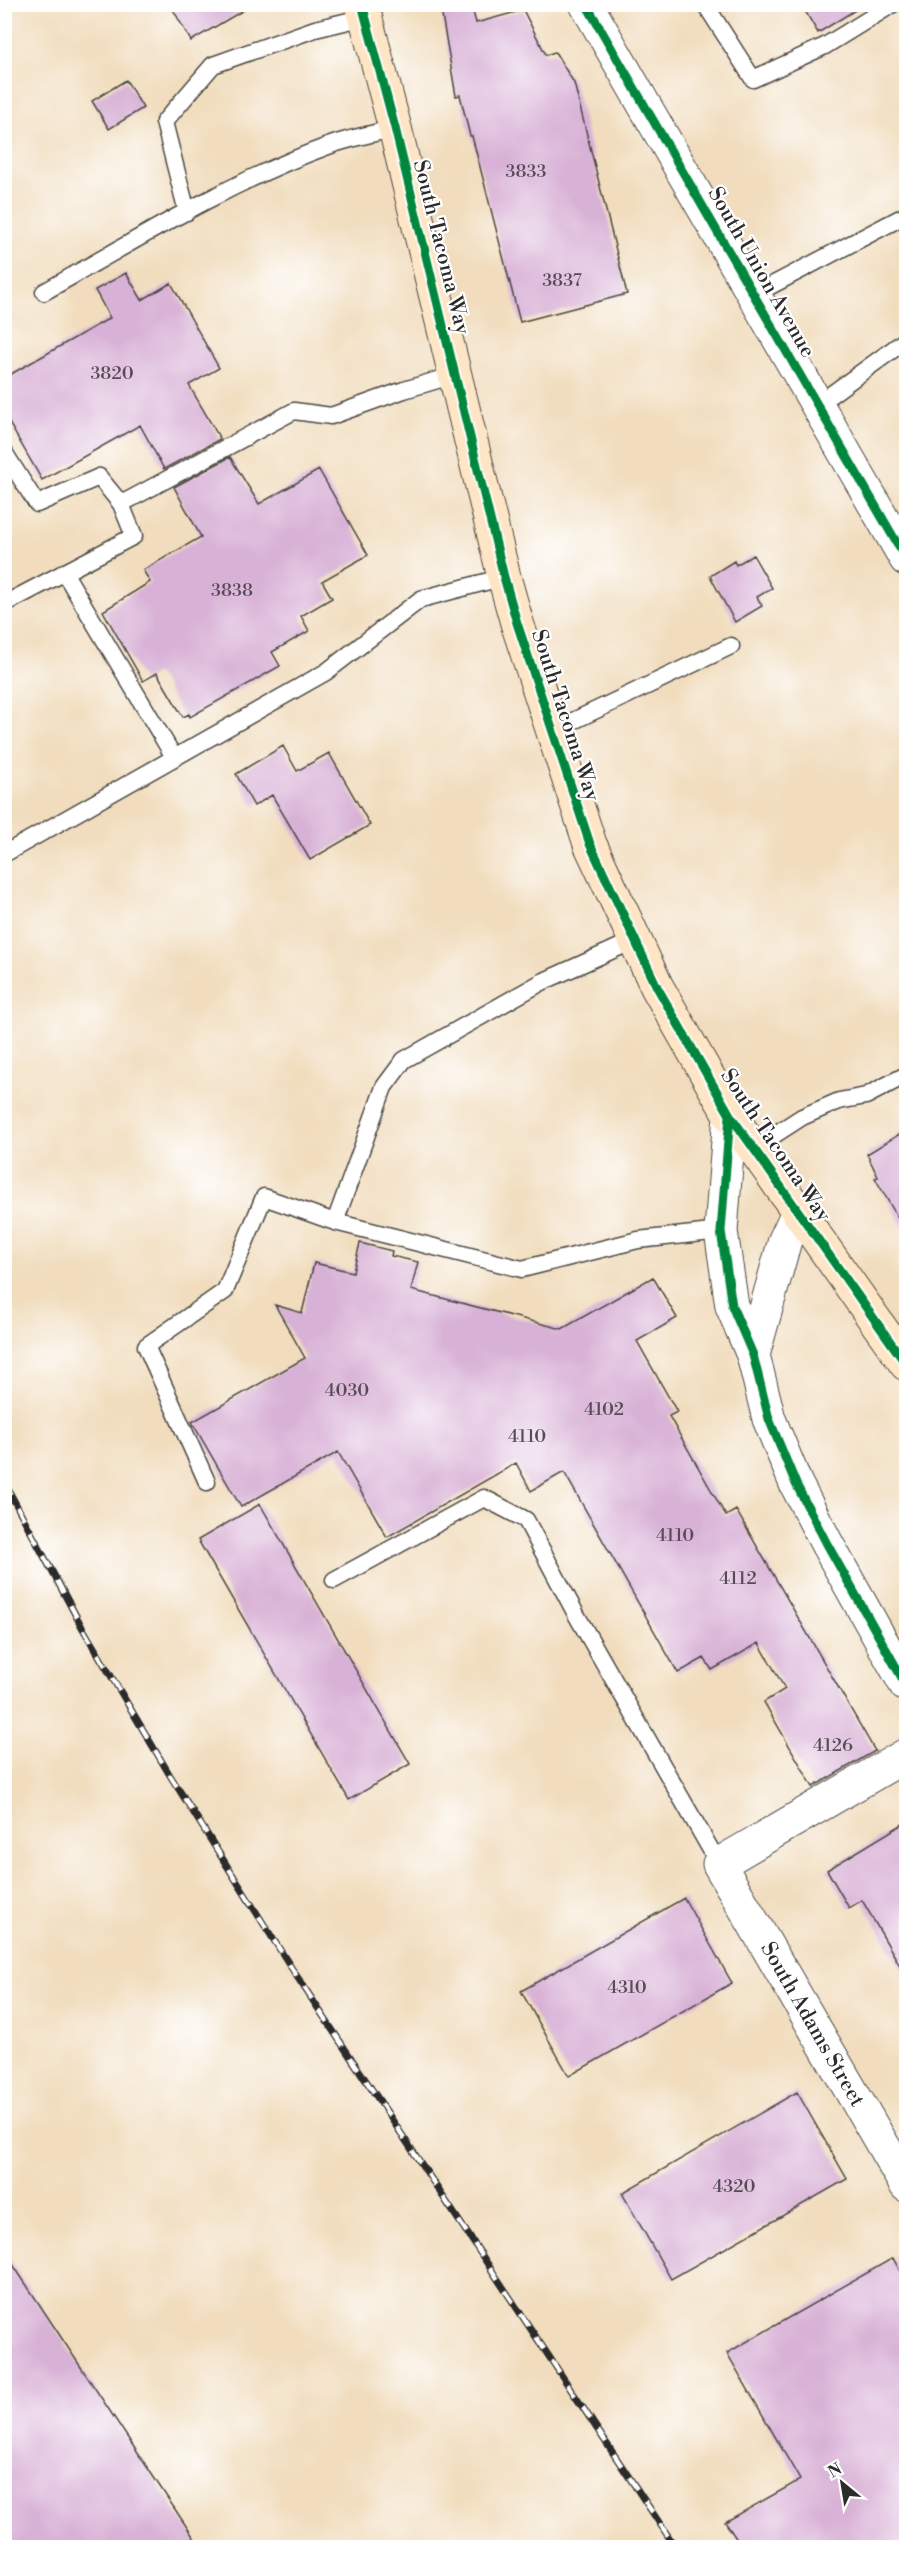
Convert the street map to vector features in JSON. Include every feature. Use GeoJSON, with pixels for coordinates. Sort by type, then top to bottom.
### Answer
{"type":"FeatureCollection","features":[{"type":"Feature","properties":{"kind":"main road","name":"South Tacoma Way"},"geometry":{"type":"LineString","coordinates":[[364,11],[504,577],[590,844],[679,1028],[730,1115],[906,1364]]}},
{"type":"Feature","properties":{"kind":"street","name":"South Union Avenue"},"geometry":{"type":"LineString","coordinates":[[586,4],[818,404],[902,541]]}},
{"type":"Feature","properties":{"kind":"street"},"geometry":{"type":"LineString","coordinates":[[730,1115],[721,1231],[732,1306],[753,1355],[769,1419],[796,1484],[906,1685]]}},
{"type":"Feature","properties":{"kind":"street"},"geometry":{"type":"LineString","coordinates":[[753,1355],[785,1240],[798,1212]]}},
{"type":"Feature","properties":{"kind":"street"},"geometry":{"type":"LineString","coordinates":[[719,1864],[906,1755]]}},
{"type":"Feature","properties":{"kind":"street","name":"South Adams Street"},"geometry":{"type":"LineString","coordinates":[[719,1864],[906,2185]]}},
{"type":"Feature","properties":{"kind":"lane"},"geometry":{"type":"LineString","coordinates":[[705,4],[753,79],[825,46],[893,4]]}},
{"type":"Feature","properties":{"kind":"lane"},"geometry":{"type":"LineString","coordinates":[[187,212],[164,122],[213,65],[364,11]]}},
{"type":"Feature","properties":{"kind":"lane"},"geometry":{"type":"LineString","coordinates":[[44,292],[187,212],[266,172],[329,145],[394,128]]}},
{"type":"Feature","properties":{"kind":"lane"},"geometry":{"type":"LineString","coordinates":[[755,294],[906,215]]}},
{"type":"Feature","properties":{"kind":"lane"},"geometry":{"type":"LineString","coordinates":[[818,404],[906,340]]}},
{"type":"Feature","properties":{"kind":"lane"},"geometry":{"type":"LineString","coordinates":[[122,504],[294,411],[331,416],[454,375]]}},
{"type":"Feature","properties":{"kind":"lane"},"geometry":{"type":"LineString","coordinates":[[4,452],[37,504],[99,477],[122,504],[134,536],[12,600]]}},
{"type":"Feature","properties":{"kind":"lane"},"geometry":{"type":"LineString","coordinates":[[64,572],[174,757]]}},
{"type":"Feature","properties":{"kind":"lane"},"geometry":{"type":"LineString","coordinates":[[4,854],[326,672],[421,599],[504,577]]}},
{"type":"Feature","properties":{"kind":"lane"},"geometry":{"type":"LineString","coordinates":[[552,731],[731,646]]}},
{"type":"Feature","properties":{"kind":"lane"},"geometry":{"type":"LineString","coordinates":[[335,1222],[384,1088],[404,1060],[542,982],[635,940]]}},
{"type":"Feature","properties":{"kind":"lane"},"geometry":{"type":"LineString","coordinates":[[754,1148],[802,1117],[839,1101],[866,1096],[906,1075]]}},
{"type":"Feature","properties":{"kind":"lane"},"geometry":{"type":"LineString","coordinates":[[207,1482],[146,1346],[225,1292],[264,1197],[335,1222],[522,1269],[638,1240],[721,1231]]}},
{"type":"Feature","properties":{"kind":"lane"},"geometry":{"type":"LineString","coordinates":[[334,1580],[484,1498],[526,1520],[719,1864]]}},
{"type":"Feature","properties":{"kind":"building"},"geometry":{"type":"Polygon","coordinates":[[[170,4],[254,4],[191,41],[170,4]]]}},
{"type":"Feature","properties":{"kind":"building"},"geometry":{"type":"Polygon","coordinates":[[[440,4],[471,4],[476,23],[523,10],[546,55],[555,52],[574,83],[627,294],[520,322],[472,136],[470,136],[460,95],[456,96],[440,4]]]}},
{"type":"Feature","properties":{"kind":"building"},"geometry":{"type":"Polygon","coordinates":[[[801,4],[865,4],[818,33],[801,4]]]}},
{"type":"Feature","properties":{"kind":"building"},"geometry":{"type":"Polygon","coordinates":[[[126,80],[143,108],[109,129],[92,101],[126,80]]]}},
{"type":"Feature","properties":{"kind":"building"},"geometry":{"type":"Polygon","coordinates":[[[126,273],[142,300],[171,283],[219,368],[189,385],[220,439],[164,469],[140,425],[42,480],[4,414],[4,378],[110,318],[95,290],[126,273]]]}},
{"type":"Feature","properties":{"kind":"building"},"geometry":{"type":"Polygon","coordinates":[[[230,457],[259,504],[319,470],[368,555],[322,581],[332,598],[301,616],[309,631],[272,652],[280,666],[190,717],[189,714],[183,717],[157,673],[143,681],[103,611],[150,582],[143,570],[201,537],[174,487],[230,457]]]}},
{"type":"Feature","properties":{"kind":"building"},"geometry":{"type":"Polygon","coordinates":[[[753,555],[772,588],[757,597],[762,606],[735,622],[710,576],[734,561],[736,565],[753,555]]]}},
{"type":"Feature","properties":{"kind":"building"},"geometry":{"type":"Polygon","coordinates":[[[283,746],[297,771],[329,753],[370,825],[310,860],[272,795],[254,806],[236,774],[283,746]]]}},
{"type":"Feature","properties":{"kind":"building"},"geometry":{"type":"Polygon","coordinates":[[[906,1130],[906,1232],[875,1178],[878,1177],[867,1154],[906,1130]]]}},
{"type":"Feature","properties":{"kind":"building"},"geometry":{"type":"Polygon","coordinates":[[[360,1243],[392,1251],[391,1256],[418,1262],[411,1290],[562,1329],[653,1277],[677,1318],[637,1341],[677,1412],[669,1416],[726,1516],[736,1510],[875,1751],[813,1787],[764,1702],[785,1689],[759,1643],[712,1670],[704,1658],[678,1673],[564,1472],[531,1491],[516,1463],[387,1537],[338,1452],[241,1507],[192,1422],[305,1358],[275,1305],[302,1313],[314,1263],[353,1272],[360,1243]]]}},
{"type":"Feature","properties":{"kind":"building"},"geometry":{"type":"Polygon","coordinates":[[[260,1504],[410,1764],[349,1800],[198,1540],[260,1504]]]}},
{"type":"Feature","properties":{"kind":"building"},"geometry":{"type":"Polygon","coordinates":[[[906,1822],[906,1976],[862,1900],[849,1908],[827,1870],[906,1822]]]}},
{"type":"Feature","properties":{"kind":"building"},"geometry":{"type":"Polygon","coordinates":[[[684,1898],[732,1983],[569,2076],[521,1991],[684,1898]]]}},
{"type":"Feature","properties":{"kind":"building"},"geometry":{"type":"Polygon","coordinates":[[[797,2092],[847,2179],[671,2279],[622,2193],[797,2092]]]}},
{"type":"Feature","properties":{"kind":"building"},"geometry":{"type":"Polygon","coordinates":[[[4,2251],[200,2547],[4,2547],[4,2251]]]}},
{"type":"Feature","properties":{"kind":"building"},"geometry":{"type":"Polygon","coordinates":[[[893,2258],[906,2283],[906,2547],[742,2547],[725,2522],[800,2480],[727,2353],[893,2258]]]}},
{"type":"Feature","properties":{"kind":"railway"},"geometry":{"type":"LineString","coordinates":[[4,1482],[82,1627],[171,1777],[294,1972],[676,2548]]}},
{"type":"Feature","properties":{"kind":"cycle path"},"geometry":{"type":"LineString","coordinates":[[362,4],[395,128],[504,577],[590,844],[657,987],[730,1115],[906,1364]]}},
{"type":"Feature","properties":{"kind":"cycle path"},"geometry":{"type":"LineString","coordinates":[[586,4],[906,559]]}},
{"type":"Feature","properties":{"kind":"cycle path"},"geometry":{"type":"LineString","coordinates":[[730,1115],[721,1231],[732,1306],[753,1355],[769,1419],[796,1484],[906,1685]]}}]}
